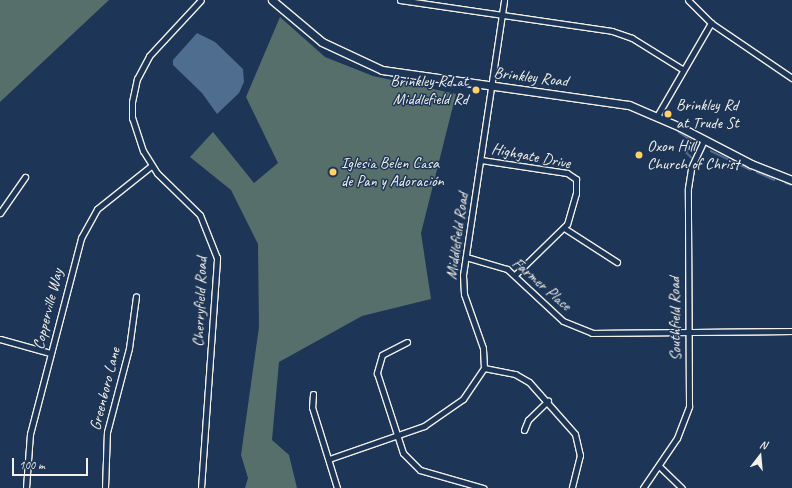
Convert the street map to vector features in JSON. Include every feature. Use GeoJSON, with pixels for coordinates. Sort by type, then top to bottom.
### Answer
{"type":"FeatureCollection","features":[{"type":"Feature","properties":{"kind":"main road","name":"Brinkley Road"},"geometry":{"type":"LineString","coordinates":[[272,0],[309,33],[364,63],[404,75],[629,105],[657,116],[751,164],[792,180]]}},
{"type":"Feature","properties":{"kind":"street","name":"Cherryfield Road"},"geometry":{"type":"LineString","coordinates":[[200,488],[217,258],[200,215],[151,166],[139,144],[132,118],[134,87],[154,49],[202,0]]}},
{"type":"Feature","properties":{"kind":"street"},"geometry":{"type":"LineString","coordinates":[[400,0],[619,32],[682,68]]}},
{"type":"Feature","properties":{"kind":"street","name":"Middlefield Road"},"geometry":{"type":"LineString","coordinates":[[484,368],[483,348],[464,294],[466,257],[481,160],[490,86],[504,0]]}},
{"type":"Feature","properties":{"kind":"street"},"geometry":{"type":"LineString","coordinates":[[688,0],[711,23],[792,78]]}},
{"type":"Feature","properties":{"kind":"street"},"geometry":{"type":"LineString","coordinates":[[657,116],[682,68],[711,23]]}},
{"type":"Feature","properties":{"kind":"street","name":"Southfield Road"},"geometry":{"type":"LineString","coordinates":[[643,488],[677,438],[688,412],[688,177],[704,140]]}},
{"type":"Feature","properties":{"kind":"street","name":"Highgate Drive"},"geometry":{"type":"LineString","coordinates":[[481,160],[574,176],[576,193],[564,228],[515,275]]}},
{"type":"Feature","properties":{"kind":"street","name":"Copperville Way"},"geometry":{"type":"LineString","coordinates":[[26,488],[30,434],[50,353],[87,224],[97,209],[151,166]]}},
{"type":"Feature","properties":{"kind":"street"},"geometry":{"type":"LineString","coordinates":[[0,213],[25,177]]}},
{"type":"Feature","properties":{"kind":"street"},"geometry":{"type":"LineString","coordinates":[[564,228],[617,262]]}},
{"type":"Feature","properties":{"kind":"street","name":"Farmer Place"},"geometry":{"type":"LineString","coordinates":[[466,257],[494,263],[515,275],[563,321],[584,331],[792,331]]}},
{"type":"Feature","properties":{"kind":"street","name":"Greenboro Lane"},"geometry":{"type":"LineString","coordinates":[[105,488],[107,432],[129,348],[136,296]]}},
{"type":"Feature","properties":{"kind":"street"},"geometry":{"type":"LineString","coordinates":[[0,339],[50,353]]}},
{"type":"Feature","properties":{"kind":"street"},"geometry":{"type":"LineString","coordinates":[[407,342],[386,351],[377,369],[397,437],[406,457],[420,470],[483,488]]}},
{"type":"Feature","properties":{"kind":"street"},"geometry":{"type":"LineString","coordinates":[[329,459],[397,437],[424,426],[462,399],[484,368],[524,379],[548,401],[576,434],[580,445],[572,488]]}},
{"type":"Feature","properties":{"kind":"street"},"geometry":{"type":"LineString","coordinates":[[314,394],[312,406],[337,488]]}},
{"type":"Feature","properties":{"kind":"street"},"geometry":{"type":"LineString","coordinates":[[524,430],[528,420],[548,401]]}},
{"type":"Feature","properties":{"kind":"street"},"geometry":{"type":"LineString","coordinates":[[659,466],[682,488]]}},
{"type":"Feature","properties":{"kind":"green space"},"geometry":{"type":"Polygon","coordinates":[[[0,0],[109,0],[0,102],[0,0]]]}},
{"type":"Feature","properties":{"kind":"green space"},"geometry":{"type":"Polygon","coordinates":[[[280,17],[325,57],[373,76],[456,94],[421,233],[431,299],[362,316],[279,362],[272,440],[289,455],[297,488],[245,488],[248,478],[241,455],[259,327],[258,244],[231,190],[190,157],[213,132],[254,183],[278,163],[246,97],[280,17]]]}},
{"type":"Feature","properties":{"kind":"water"},"geometry":{"type":"Polygon","coordinates":[[[197,33],[215,42],[243,69],[244,82],[239,93],[217,114],[202,93],[173,65],[173,60],[197,33]]]}},
{"type":"Feature","properties":{"kind":"waterway"},"geometry":{"type":"LineString","coordinates":[[679,132],[691,140]]}},
{"type":"Feature","properties":{"kind":"waterway"},"geometry":{"type":"LineString","coordinates":[[689,139],[687,153],[691,157]]}},
{"type":"Feature","properties":{"kind":"waterway"},"geometry":{"type":"LineString","coordinates":[[711,151],[751,170]]}},
{"type":"Feature","properties":{"kind":"waterway"},"geometry":{"type":"LineString","coordinates":[[757,172],[774,180]]}},
{"type":"Feature","properties":{"kind":"waterway"},"geometry":{"type":"LineString","coordinates":[[786,183],[792,185]]}},
{"type":"Feature","properties":{"kind":"place","name":"Brinkley Rd at Middlefield Rd"},"geometry":{"type":"Point","coordinates":[476,90]}},
{"type":"Feature","properties":{"kind":"place","name":"Brinkley Rd at Trude St"},"geometry":{"type":"Point","coordinates":[668,114]}},
{"type":"Feature","properties":{"kind":"place","name":"Oxon Hill Church of Christ"},"geometry":{"type":"Point","coordinates":[639,155]}},
{"type":"Feature","properties":{"kind":"place","name":"Iglesia Belen Casa de Pan y Adoración"},"geometry":{"type":"Point","coordinates":[333,172]}}]}
